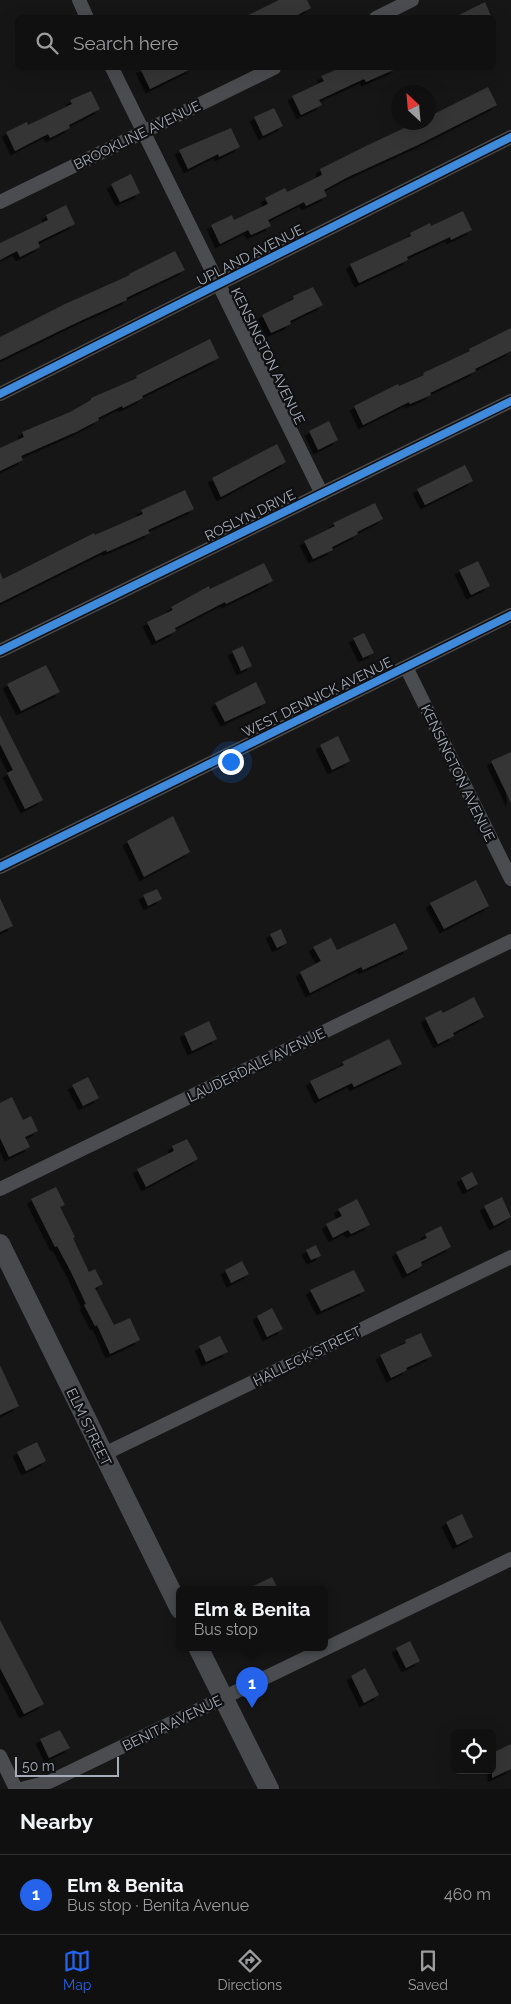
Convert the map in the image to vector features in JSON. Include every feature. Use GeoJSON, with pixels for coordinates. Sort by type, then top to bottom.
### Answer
{"type":"FeatureCollection","features":[{"type":"Feature","properties":{"kind":"street"},"geometry":{"type":"LineString","coordinates":[[79,0],[86,15]]}},
{"type":"Feature","properties":{"kind":"street"},"geometry":{"type":"LineString","coordinates":[[382,15],[412,0]]}},
{"type":"Feature","properties":{"kind":"street","name":"KENSINGTON AVENUE"},"geometry":{"type":"LineString","coordinates":[[113,70],[322,494]]}},
{"type":"Feature","properties":{"kind":"street","name":"BROOKLINE AVENUE"},"geometry":{"type":"LineString","coordinates":[[0,202],[270,70]]}},
{"type":"Feature","properties":{"kind":"street","name":"UPLAND AVENUE"},"geometry":{"type":"LineString","coordinates":[[0,394],[511,137]]}},
{"type":"Feature","properties":{"kind":"street","name":"ROSLYN DRIVE"},"geometry":{"type":"LineString","coordinates":[[0,651],[511,401]]}},
{"type":"Feature","properties":{"kind":"street","name":"WEST DENNICK AVENUE"},"geometry":{"type":"LineString","coordinates":[[0,868],[511,616]]}},
{"type":"Feature","properties":{"kind":"street","name":"KENSINGTON AVENUE"},"geometry":{"type":"LineString","coordinates":[[406,667],[511,880]]}},
{"type":"Feature","properties":{"kind":"street","name":"LAUDERDALE AVENUE"},"geometry":{"type":"LineString","coordinates":[[0,1189],[511,941]]}},
{"type":"Feature","properties":{"kind":"street","name":"ELM STREET"},"geometry":{"type":"LineString","coordinates":[[0,1244],[102,1455],[176,1601]]}},
{"type":"Feature","properties":{"kind":"street","name":"HALLECK STREET"},"geometry":{"type":"LineString","coordinates":[[102,1455],[511,1257]]}},
{"type":"Feature","properties":{"kind":"street","name":"BENITA AVENUE"},"geometry":{"type":"LineString","coordinates":[[328,1648],[511,1559]]}},
{"type":"Feature","properties":{"kind":"street"},"geometry":{"type":"LineString","coordinates":[[200,1651],[268,1789]]}},
{"type":"Feature","properties":{"kind":"street","name":"BENITA AVENUE"},"geometry":{"type":"LineString","coordinates":[[21,1789],[49,1782],[321,1651]]}},
{"type":"Feature","properties":{"kind":"street"},"geometry":{"type":"LineString","coordinates":[[0,1756],[16,1789]]}},
{"type":"Feature","properties":{"kind":"building"},"geometry":{"type":"Polygon","coordinates":[[[279,0],[307,0],[311,8],[298,15],[248,15],[279,0]]]}},
{"type":"Feature","properties":{"kind":"building"},"geometry":{"type":"Polygon","coordinates":[[[485,2],[491,15],[459,15],[485,2]]]}},
{"type":"Feature","properties":{"kind":"building"},"geometry":{"type":"Polygon","coordinates":[[[141,70],[189,70],[150,89],[141,70]]]}},
{"type":"Feature","properties":{"kind":"building"},"geometry":{"type":"Polygon","coordinates":[[[335,70],[393,70],[366,82],[364,79],[319,100],[322,105],[301,115],[292,96],[324,81],[321,76],[335,70]]]}},
{"type":"Feature","properties":{"kind":"building"},"geometry":{"type":"Polygon","coordinates":[[[488,87],[497,105],[418,145],[348,177],[324,190],[327,196],[306,206],[304,202],[268,220],[271,226],[251,235],[248,230],[220,244],[211,225],[232,215],[234,220],[268,204],[265,198],[285,188],[287,192],[322,175],[320,169],[400,130],[436,130],[436,113],[488,87]]]}},
{"type":"Feature","properties":{"kind":"building"},"geometry":{"type":"Polygon","coordinates":[[[91,91],[100,109],[69,125],[70,128],[50,138],[48,134],[15,151],[6,132],[27,122],[28,125],[72,104],[70,100],[91,91]]]}},
{"type":"Feature","properties":{"kind":"building"},"geometry":{"type":"Polygon","coordinates":[[[274,108],[283,126],[263,136],[254,117],[274,108]]]}},
{"type":"Feature","properties":{"kind":"building"},"geometry":{"type":"Polygon","coordinates":[[[231,128],[240,147],[219,157],[218,154],[188,169],[179,150],[231,128]]]}},
{"type":"Feature","properties":{"kind":"building"},"geometry":{"type":"Polygon","coordinates":[[[131,174],[140,193],[120,202],[111,184],[131,174]]]}},
{"type":"Feature","properties":{"kind":"building"},"geometry":{"type":"Polygon","coordinates":[[[66,205],[75,224],[38,242],[40,247],[20,257],[17,251],[0,260],[0,243],[48,220],[46,215],[66,205]]]}},
{"type":"Feature","properties":{"kind":"building"},"geometry":{"type":"Polygon","coordinates":[[[463,211],[472,230],[451,240],[450,237],[407,257],[408,260],[359,283],[350,264],[411,236],[410,233],[430,223],[431,226],[463,211]]]}},
{"type":"Feature","properties":{"kind":"building"},"geometry":{"type":"Polygon","coordinates":[[[175,251],[185,270],[126,298],[127,300],[0,360],[0,337],[65,304],[130,275],[175,251]]]}},
{"type":"Feature","properties":{"kind":"building"},"geometry":{"type":"Polygon","coordinates":[[[313,287],[323,305],[290,321],[291,324],[271,333],[262,315],[294,299],[293,296],[313,287]]]}},
{"type":"Feature","properties":{"kind":"building"},"geometry":{"type":"Polygon","coordinates":[[[511,328],[511,351],[475,369],[476,371],[430,393],[431,395],[410,404],[409,402],[363,425],[354,406],[398,384],[399,386],[424,375],[423,373],[470,351],[469,349],[511,328]]]}},
{"type":"Feature","properties":{"kind":"building"},"geometry":{"type":"Polygon","coordinates":[[[210,339],[219,358],[142,396],[143,398],[123,408],[122,406],[98,418],[99,420],[76,432],[21,456],[23,460],[0,471],[0,448],[24,437],[22,432],[70,412],[91,400],[91,398],[137,378],[136,376],[210,339]]]}},
{"type":"Feature","properties":{"kind":"building"},"geometry":{"type":"Polygon","coordinates":[[[329,421],[338,440],[318,450],[309,431],[329,421]]]}},
{"type":"Feature","properties":{"kind":"building"},"geometry":{"type":"Polygon","coordinates":[[[277,444],[286,462],[221,497],[212,478],[277,444]]]}},
{"type":"Feature","properties":{"kind":"building"},"geometry":{"type":"Polygon","coordinates":[[[465,465],[473,481],[425,505],[417,489],[465,465]]]}},
{"type":"Feature","properties":{"kind":"building"},"geometry":{"type":"Polygon","coordinates":[[[185,490],[194,509],[148,530],[150,533],[107,552],[106,550],[0,603],[0,572],[3,579],[94,533],[95,535],[143,514],[141,510],[185,490]]]}},
{"type":"Feature","properties":{"kind":"building"},"geometry":{"type":"Polygon","coordinates":[[[375,503],[383,519],[332,547],[333,550],[313,559],[304,541],[335,526],[333,523],[375,503]]]}},
{"type":"Feature","properties":{"kind":"building"},"geometry":{"type":"Polygon","coordinates":[[[478,561],[490,586],[471,595],[459,570],[478,561]]]}},
{"type":"Feature","properties":{"kind":"building"},"geometry":{"type":"Polygon","coordinates":[[[264,563],[273,581],[226,604],[225,602],[175,628],[176,631],[156,641],[147,622],[173,610],[171,607],[209,586],[210,589],[264,563]]]}},
{"type":"Feature","properties":{"kind":"building"},"geometry":{"type":"Polygon","coordinates":[[[364,633],[374,653],[363,658],[353,638],[364,633]]]}},
{"type":"Feature","properties":{"kind":"building"},"geometry":{"type":"Polygon","coordinates":[[[243,646],[252,666],[241,671],[232,651],[243,646]]]}},
{"type":"Feature","properties":{"kind":"building"},"geometry":{"type":"Polygon","coordinates":[[[46,665],[60,692],[21,711],[7,684],[46,665]]]}},
{"type":"Feature","properties":{"kind":"building"},"geometry":{"type":"Polygon","coordinates":[[[256,682],[266,703],[225,722],[215,703],[256,682]]]}},
{"type":"Feature","properties":{"kind":"building"},"geometry":{"type":"Polygon","coordinates":[[[0,715],[43,800],[25,809],[7,773],[13,770],[0,744],[0,715]]]}},
{"type":"Feature","properties":{"kind":"building"},"geometry":{"type":"Polygon","coordinates":[[[338,736],[350,761],[332,770],[320,745],[338,736]]]}},
{"type":"Feature","properties":{"kind":"building"},"geometry":{"type":"Polygon","coordinates":[[[511,752],[511,803],[491,761],[511,752]]]}},
{"type":"Feature","properties":{"kind":"building"},"geometry":{"type":"Polygon","coordinates":[[[173,816],[190,852],[144,877],[127,841],[173,816]]]}},
{"type":"Feature","properties":{"kind":"building"},"geometry":{"type":"Polygon","coordinates":[[[476,880],[489,906],[444,929],[430,903],[476,880]]]}},
{"type":"Feature","properties":{"kind":"building"},"geometry":{"type":"Polygon","coordinates":[[[157,889],[162,899],[148,906],[143,895],[157,889]]]}},
{"type":"Feature","properties":{"kind":"building"},"geometry":{"type":"Polygon","coordinates":[[[0,898],[13,926],[0,932],[0,898]]]}},
{"type":"Feature","properties":{"kind":"building"},"geometry":{"type":"Polygon","coordinates":[[[395,923],[408,949],[363,970],[361,967],[310,993],[300,972],[321,961],[313,947],[331,938],[337,950],[395,923]]]}},
{"type":"Feature","properties":{"kind":"building"},"geometry":{"type":"Polygon","coordinates":[[[281,929],[287,943],[277,948],[270,934],[281,929]]]}},
{"type":"Feature","properties":{"kind":"building"},"geometry":{"type":"Polygon","coordinates":[[[474,997],[484,1017],[453,1033],[454,1036],[438,1044],[425,1018],[441,1010],[443,1013],[474,997]]]}},
{"type":"Feature","properties":{"kind":"building"},"geometry":{"type":"Polygon","coordinates":[[[209,1021],[217,1039],[192,1051],[184,1033],[209,1021]]]}},
{"type":"Feature","properties":{"kind":"building"},"geometry":{"type":"Polygon","coordinates":[[[389,1039],[402,1064],[354,1087],[352,1083],[319,1099],[310,1081],[344,1065],[342,1062],[389,1039]]]}},
{"type":"Feature","properties":{"kind":"building"},"geometry":{"type":"Polygon","coordinates":[[[88,1077],[99,1098],[83,1106],[72,1085],[88,1077]]]}},
{"type":"Feature","properties":{"kind":"building"},"geometry":{"type":"Polygon","coordinates":[[[12,1097],[23,1120],[31,1116],[38,1131],[25,1137],[30,1147],[9,1157],[0,1138],[0,1103],[12,1097]]]}},
{"type":"Feature","properties":{"kind":"building"},"geometry":{"type":"Polygon","coordinates":[[[187,1139],[198,1159],[146,1187],[137,1169],[174,1151],[172,1146],[187,1139]]]}},
{"type":"Feature","properties":{"kind":"building"},"geometry":{"type":"Polygon","coordinates":[[[472,1172],[478,1184],[467,1190],[461,1178],[472,1172]]]}},
{"type":"Feature","properties":{"kind":"building"},"geometry":{"type":"Polygon","coordinates":[[[56,1187],[65,1205],[60,1207],[89,1272],[95,1269],[103,1284],[95,1288],[114,1325],[130,1318],[140,1340],[110,1354],[97,1325],[95,1326],[84,1305],[86,1304],[71,1272],[57,1246],[55,1247],[31,1199],[56,1187]]]}},
{"type":"Feature","properties":{"kind":"building"},"geometry":{"type":"Polygon","coordinates":[[[502,1197],[511,1217],[494,1226],[484,1206],[502,1197]]]}},
{"type":"Feature","properties":{"kind":"building"},"geometry":{"type":"Polygon","coordinates":[[[357,1199],[370,1225],[351,1234],[348,1230],[333,1238],[326,1224],[342,1216],[338,1209],[357,1199]]]}},
{"type":"Feature","properties":{"kind":"building"},"geometry":{"type":"Polygon","coordinates":[[[441,1226],[451,1247],[421,1262],[422,1266],[407,1274],[396,1252],[427,1238],[425,1234],[441,1226]]]}},
{"type":"Feature","properties":{"kind":"building"},"geometry":{"type":"Polygon","coordinates":[[[316,1245],[321,1256],[311,1260],[306,1250],[316,1245]]]}},
{"type":"Feature","properties":{"kind":"building"},"geometry":{"type":"Polygon","coordinates":[[[242,1261],[249,1274],[231,1283],[225,1270],[242,1261]]]}},
{"type":"Feature","properties":{"kind":"building"},"geometry":{"type":"Polygon","coordinates":[[[354,1270],[365,1291],[321,1311],[310,1290],[354,1270]]]}},
{"type":"Feature","properties":{"kind":"building"},"geometry":{"type":"Polygon","coordinates":[[[272,1308],[283,1329],[267,1337],[257,1316],[272,1308]]]}},
{"type":"Feature","properties":{"kind":"building"},"geometry":{"type":"Polygon","coordinates":[[[421,1333],[432,1356],[406,1368],[407,1370],[391,1378],[380,1355],[406,1343],[405,1340],[421,1333]]]}},
{"type":"Feature","properties":{"kind":"building"},"geometry":{"type":"Polygon","coordinates":[[[220,1336],[228,1352],[206,1362],[199,1346],[220,1336]]]}},
{"type":"Feature","properties":{"kind":"building"},"geometry":{"type":"Polygon","coordinates":[[[0,1365],[19,1406],[0,1415],[0,1365]]]}},
{"type":"Feature","properties":{"kind":"building"},"geometry":{"type":"Polygon","coordinates":[[[37,1442],[46,1461],[26,1471],[17,1452],[37,1442]]]}},
{"type":"Feature","properties":{"kind":"building"},"geometry":{"type":"Polygon","coordinates":[[[462,1514],[473,1537],[457,1545],[446,1522],[462,1514]]]}},
{"type":"Feature","properties":{"kind":"building"},"geometry":{"type":"Polygon","coordinates":[[[272,1577],[276,1586],[253,1586],[272,1577]]]}},
{"type":"Feature","properties":{"kind":"building"},"geometry":{"type":"Polygon","coordinates":[[[0,1620],[44,1704],[24,1714],[0,1668],[0,1620]]]}},
{"type":"Feature","properties":{"kind":"building"},"geometry":{"type":"Polygon","coordinates":[[[410,1641],[420,1661],[406,1668],[396,1648],[410,1641]]]}},
{"type":"Feature","properties":{"kind":"building"},"geometry":{"type":"Polygon","coordinates":[[[365,1668],[379,1695],[364,1703],[351,1676],[365,1668]]]}},
{"type":"Feature","properties":{"kind":"building"},"geometry":{"type":"Polygon","coordinates":[[[60,1730],[70,1748],[49,1758],[40,1739],[60,1730]]]}},
{"type":"Feature","properties":{"kind":"building"},"geometry":{"type":"Polygon","coordinates":[[[511,1744],[511,1769],[492,1778],[492,1774],[496,1774],[496,1751],[511,1744]]]}},
{"type":"Feature","properties":{"kind":"cycle path"},"geometry":{"type":"LineString","coordinates":[[0,394],[511,137]]}},
{"type":"Feature","properties":{"kind":"cycle path"},"geometry":{"type":"LineString","coordinates":[[0,651],[511,401]]}},
{"type":"Feature","properties":{"kind":"cycle path"},"geometry":{"type":"LineString","coordinates":[[0,867],[511,615]]}},
{"type":"Feature","properties":{"kind":"place","name":"Elm & Benita"},"geometry":{"type":"Point","coordinates":[252,1708]}}]}
